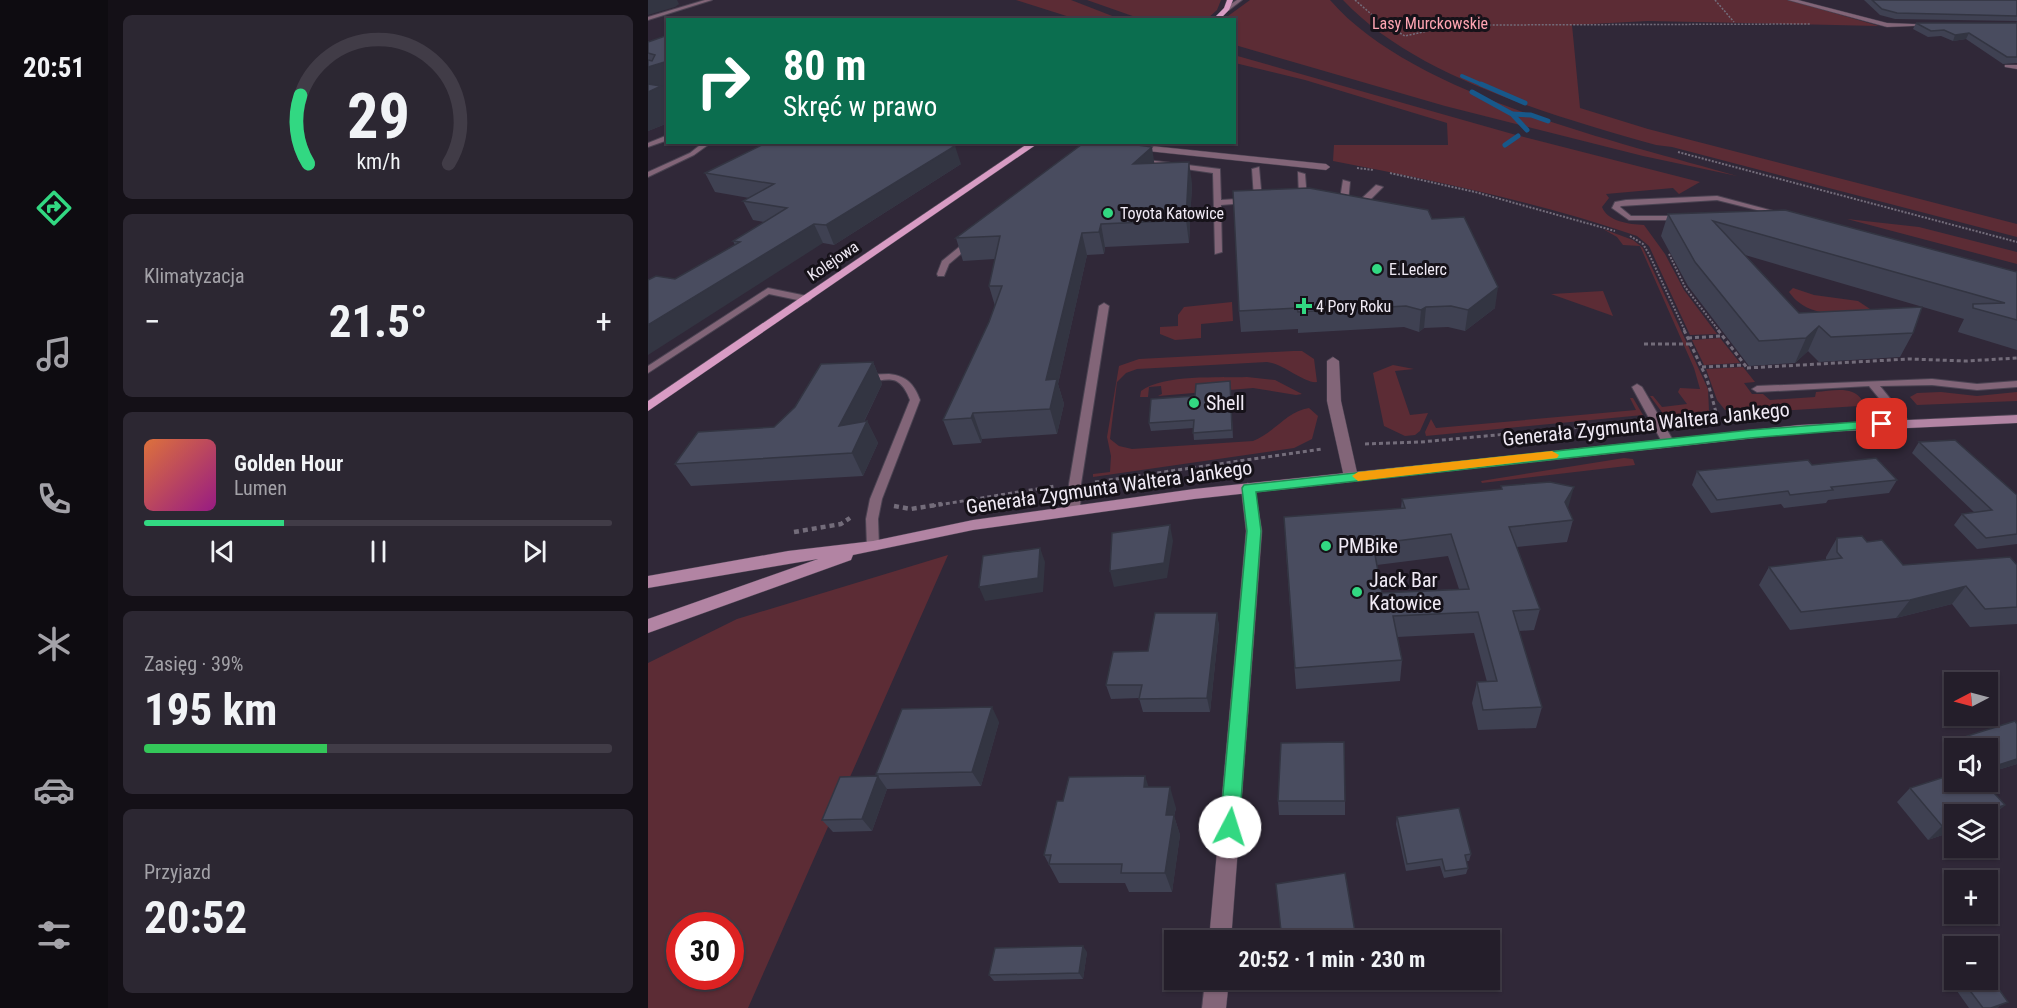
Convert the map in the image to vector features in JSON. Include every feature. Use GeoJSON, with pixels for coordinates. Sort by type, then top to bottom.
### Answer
{"type":"FeatureCollection","features":[{"type":"Feature","properties":{"kind":"main road"},"geometry":{"type":"LineString","coordinates":[[1217,18],[1227,9],[1230,0]]}},
{"type":"Feature","properties":{"kind":"main road","name":"Kolejowa"},"geometry":{"type":"LineString","coordinates":[[648,407],[1033,144]]}},
{"type":"Feature","properties":{"kind":"street"},"geometry":{"type":"LineString","coordinates":[[1791,0],[1890,25],[1947,25]]}},
{"type":"Feature","properties":{"kind":"street"},"geometry":{"type":"LineString","coordinates":[[2007,66],[2017,67]]}},
{"type":"Feature","properties":{"kind":"street"},"geometry":{"type":"LineString","coordinates":[[1097,144],[1326,167]]}},
{"type":"Feature","properties":{"kind":"street"},"geometry":{"type":"LineString","coordinates":[[1333,361],[1334,401],[1351,477]]}},
{"type":"Feature","properties":{"kind":"street","name":"Generała Zygmunta Waltera Jankego"},"geometry":{"type":"LineString","coordinates":[[648,582],[788,557],[873,546],[973,525],[1248,488],[1800,429],[2017,419]]}},
{"type":"Feature","properties":{"kind":"street"},"geometry":{"type":"LineString","coordinates":[[1221,930],[1254,531],[1248,488]]}},
{"type":"Feature","properties":{"kind":"street","name":"Generała Zygmunta Waltera Jankego"},"geometry":{"type":"LineString","coordinates":[[648,626],[873,546]]}},
{"type":"Feature","properties":{"kind":"street"},"geometry":{"type":"LineString","coordinates":[[1215,1008],[1216,990]]}},
{"type":"Feature","properties":{"kind":"lane"},"geometry":{"type":"LineString","coordinates":[[680,1],[700,0]]}},
{"type":"Feature","properties":{"kind":"lane"},"geometry":{"type":"LineString","coordinates":[[648,19],[710,0]]}},
{"type":"Feature","properties":{"kind":"lane"},"geometry":{"type":"LineString","coordinates":[[1227,9],[1240,0]]}},
{"type":"Feature","properties":{"kind":"lane"},"geometry":{"type":"LineString","coordinates":[[648,145],[666,138]]}},
{"type":"Feature","properties":{"kind":"lane"},"geometry":{"type":"LineString","coordinates":[[648,175],[692,154],[706,144]]}},
{"type":"Feature","properties":{"kind":"lane"},"geometry":{"type":"LineString","coordinates":[[1084,154],[1097,144]]}},
{"type":"Feature","properties":{"kind":"lane"},"geometry":{"type":"LineString","coordinates":[[1131,160],[1217,171],[1218,252]]}},
{"type":"Feature","properties":{"kind":"lane"},"geometry":{"type":"LineString","coordinates":[[1256,169],[1258,200]]}},
{"type":"Feature","properties":{"kind":"lane"},"geometry":{"type":"LineString","coordinates":[[1301,174],[1303,199]]}},
{"type":"Feature","properties":{"kind":"lane"},"geometry":{"type":"LineString","coordinates":[[1344,202],[1346,182]]}},
{"type":"Feature","properties":{"kind":"lane"},"geometry":{"type":"LineString","coordinates":[[1323,200],[1361,204],[1379,187]]}},
{"type":"Feature","properties":{"kind":"lane"},"geometry":{"type":"LineString","coordinates":[[1694,218],[1629,218],[1616,208],[1618,204],[1626,202],[1717,198],[1792,217]]}},
{"type":"Feature","properties":{"kind":"lane"},"geometry":{"type":"LineString","coordinates":[[1292,199],[1313,200]]}},
{"type":"Feature","properties":{"kind":"lane"},"geometry":{"type":"LineString","coordinates":[[1217,203],[1269,200]]}},
{"type":"Feature","properties":{"kind":"lane"},"geometry":{"type":"LineString","coordinates":[[1745,215],[1781,214]]}},
{"type":"Feature","properties":{"kind":"lane"},"geometry":{"type":"LineString","coordinates":[[941,274],[945,263],[980,235]]}},
{"type":"Feature","properties":{"kind":"lane"},"geometry":{"type":"LineString","coordinates":[[648,370],[768,291],[807,298]]}},
{"type":"Feature","properties":{"kind":"lane"},"geometry":{"type":"LineString","coordinates":[[1074,510],[1075,484],[1104,306]]}},
{"type":"Feature","properties":{"kind":"lane"},"geometry":{"type":"LineString","coordinates":[[850,378],[901,378],[911,385],[915,400],[876,499],[872,519],[873,546]]}},
{"type":"Feature","properties":{"kind":"lane"},"geometry":{"type":"LineString","coordinates":[[1760,389],[1872,383],[1932,382],[1977,387],[2017,384]]}},
{"type":"Feature","properties":{"kind":"lane"},"geometry":{"type":"LineString","coordinates":[[1872,383],[1905,423]]}},
{"type":"Feature","properties":{"kind":"lane"},"geometry":{"type":"LineString","coordinates":[[1637,387],[1668,442]]}},
{"type":"Feature","properties":{"kind":"path"},"geometry":{"type":"LineString","coordinates":[[1355,0],[1378,20],[1405,36],[1425,30],[1474,26],[1632,21],[1818,24]]}},
{"type":"Feature","properties":{"kind":"path"},"geometry":{"type":"LineString","coordinates":[[1715,0],[1734,23]]}},
{"type":"Feature","properties":{"kind":"path"},"geometry":{"type":"LineString","coordinates":[[1678,152],[2017,242]]}},
{"type":"Feature","properties":{"kind":"path"},"geometry":{"type":"LineString","coordinates":[[1348,166],[1465,189],[1589,223],[1637,239],[1649,254],[1702,367],[1712,391],[1717,416]]}},
{"type":"Feature","properties":{"kind":"path"},"geometry":{"type":"LineString","coordinates":[[1669,254],[1685,287],[1746,366],[1760,389]]}},
{"type":"Feature","properties":{"kind":"path"},"geometry":{"type":"LineString","coordinates":[[1688,338],[1723,336]]}},
{"type":"Feature","properties":{"kind":"path"},"geometry":{"type":"LineString","coordinates":[[1644,344],[1691,344]]}},
{"type":"Feature","properties":{"kind":"path"},"geometry":{"type":"LineString","coordinates":[[1702,367],[1909,359],[1966,361],[2017,358]]}},
{"type":"Feature","properties":{"kind":"path"},"geometry":{"type":"LineString","coordinates":[[1383,442],[1421,442],[1722,416]]}},
{"type":"Feature","properties":{"kind":"path"},"geometry":{"type":"LineString","coordinates":[[892,498],[893,506],[905,509],[1274,458],[1311,450]]}},
{"type":"Feature","properties":{"kind":"green space"},"geometry":{"type":"Polygon","coordinates":[[[1016,0],[1071,0],[1117,18],[1073,18],[1016,0]]]}},
{"type":"Feature","properties":{"kind":"green space"},"geometry":{"type":"Polygon","coordinates":[[[1087,0],[1221,0],[1217,10],[1208,18],[1138,18],[1087,0]]]}},
{"type":"Feature","properties":{"kind":"green space"},"geometry":{"type":"Polygon","coordinates":[[[1250,0],[1330,0],[1366,34],[1412,63],[1464,89],[1577,130],[1737,176],[1643,156],[1445,106],[1236,45],[1236,18],[1225,18],[1250,0]]]}},
{"type":"Feature","properties":{"kind":"green space","name":"Lasy Murckowskie"},"geometry":{"type":"Polygon","coordinates":[[[1343,0],[1789,0],[1879,26],[1648,21],[1572,25],[1580,108],[1648,129],[2017,224],[2017,237],[1672,147],[1656,145],[1532,107],[1447,73],[1408,51],[1373,27],[1343,0]]]}},
{"type":"Feature","properties":{"kind":"green space"},"geometry":{"type":"Polygon","coordinates":[[[1236,56],[1516,135],[1700,182],[1679,194],[1673,188],[1606,194],[1609,198],[1602,207],[1614,219],[1644,225],[1665,254],[1684,290],[1717,334],[1690,335],[1649,246],[1637,236],[1524,203],[1333,161],[1334,145],[1448,145],[1447,123],[1305,80],[1236,63],[1236,56]]]}},
{"type":"Feature","properties":{"kind":"green space"},"geometry":{"type":"Polygon","coordinates":[[[1847,219],[1919,227],[2017,252],[2017,264],[1847,219]]]}},
{"type":"Feature","properties":{"kind":"green space"},"geometry":{"type":"Polygon","coordinates":[[[1603,229],[1633,240],[1643,248],[1708,389],[1709,411],[1664,415],[1650,396],[1653,396],[1662,407],[1687,404],[1678,392],[1680,388],[1700,389],[1694,368],[1640,246],[1623,245],[1617,237],[1603,229]]]}},
{"type":"Feature","properties":{"kind":"green space"},"geometry":{"type":"Polygon","coordinates":[[[1793,288],[1814,295],[1858,301],[1873,311],[1827,313],[1817,311],[1797,301],[1789,292],[1793,288]]]}},
{"type":"Feature","properties":{"kind":"green space"},"geometry":{"type":"Polygon","coordinates":[[[1603,291],[1613,316],[1551,294],[1552,294],[1603,291]]]}},
{"type":"Feature","properties":{"kind":"green space"},"geometry":{"type":"Polygon","coordinates":[[[1232,302],[1233,321],[1201,324],[1201,338],[1175,340],[1160,334],[1160,327],[1178,326],[1178,315],[1184,307],[1232,302]]]}},
{"type":"Feature","properties":{"kind":"green space"},"geometry":{"type":"Polygon","coordinates":[[[1720,338],[1740,363],[1704,365],[1692,340],[1720,338]]]}},
{"type":"Feature","properties":{"kind":"green space"},"geometry":{"type":"Polygon","coordinates":[[[1302,351],[1314,359],[1317,382],[1307,380],[1267,362],[1137,369],[1126,373],[1117,382],[1110,439],[1119,446],[1132,449],[1253,441],[1294,413],[1309,408],[1318,416],[1312,439],[1294,448],[1093,477],[1093,474],[1110,472],[1111,456],[1107,437],[1119,366],[1139,359],[1302,351]]]}},
{"type":"Feature","properties":{"kind":"green space"},"geometry":{"type":"Polygon","coordinates":[[[1393,365],[1414,369],[1395,371],[1410,415],[1428,413],[1420,431],[1415,435],[1405,436],[1384,426],[1373,373],[1393,365]]]}},
{"type":"Feature","properties":{"kind":"green space"},"geometry":{"type":"Polygon","coordinates":[[[1743,367],[1755,382],[1744,383],[1752,394],[1763,394],[1770,400],[1815,397],[1816,392],[1841,390],[1853,392],[1862,400],[1859,406],[1746,413],[1743,409],[1725,410],[1717,400],[1706,369],[1743,367]]]}},
{"type":"Feature","properties":{"kind":"green space"},"geometry":{"type":"Polygon","coordinates":[[[1247,377],[1275,380],[1302,394],[1253,388],[1158,396],[1162,394],[1161,386],[1149,387],[1177,379],[1247,377]]]}},
{"type":"Feature","properties":{"kind":"green space"},"geometry":{"type":"Polygon","coordinates":[[[1149,387],[1148,397],[1140,397],[1141,391],[1149,387]]]}},
{"type":"Feature","properties":{"kind":"green space"},"geometry":{"type":"Polygon","coordinates":[[[1941,392],[1977,396],[2017,392],[2017,401],[1917,405],[1910,397],[1917,393],[1941,392]]]}},
{"type":"Feature","properties":{"kind":"green space"},"geometry":{"type":"Polygon","coordinates":[[[1630,398],[1633,398],[1643,415],[1426,436],[1425,432],[1431,419],[1436,428],[1636,410],[1630,398]]]}},
{"type":"Feature","properties":{"kind":"green space"},"geometry":{"type":"Polygon","coordinates":[[[1624,458],[1633,459],[1635,465],[1482,483],[1481,481],[1624,458]]]}},
{"type":"Feature","properties":{"kind":"green space"},"geometry":{"type":"Polygon","coordinates":[[[948,555],[748,1008],[648,1008],[648,663],[737,619],[948,555]]]}},
{"type":"Feature","properties":{"kind":"building"},"geometry":{"type":"Polygon","coordinates":[[[1872,0],[2017,0],[2017,16],[1897,13],[1882,9],[1872,0]]]}},
{"type":"Feature","properties":{"kind":"building"},"geometry":{"type":"Polygon","coordinates":[[[1916,23],[2017,23],[2017,57],[2007,57],[1969,33],[1955,35],[1944,30],[1931,31],[1916,23]]]}},
{"type":"Feature","properties":{"kind":"building"},"geometry":{"type":"Polygon","coordinates":[[[666,36],[666,62],[648,67],[648,60],[652,61],[655,55],[648,53],[648,42],[666,36]]]}},
{"type":"Feature","properties":{"kind":"building"},"geometry":{"type":"Polygon","coordinates":[[[648,84],[661,86],[648,92],[648,84]]]}},
{"type":"Feature","properties":{"kind":"building"},"geometry":{"type":"Polygon","coordinates":[[[764,144],[942,144],[955,146],[826,225],[814,224],[648,325],[648,280],[656,276],[675,279],[740,242],[733,241],[787,208],[743,201],[774,184],[705,173],[764,144]]]}},
{"type":"Feature","properties":{"kind":"building"},"geometry":{"type":"Polygon","coordinates":[[[1082,144],[1130,144],[1152,147],[1133,164],[1189,162],[1186,220],[1101,224],[1099,232],[1082,233],[1046,380],[1057,379],[1050,409],[973,413],[971,418],[943,420],[989,322],[1002,286],[989,286],[1000,236],[956,238],[1082,144]]]}},
{"type":"Feature","properties":{"kind":"building","name":"E.Leclerc"},"geometry":{"type":"Polygon","coordinates":[[[1309,188],[1428,210],[1432,219],[1464,217],[1498,287],[1468,310],[1451,306],[1426,307],[1421,310],[1406,306],[1298,312],[1297,308],[1239,311],[1233,191],[1309,188]]]}},
{"type":"Feature","properties":{"kind":"building"},"geometry":{"type":"Polygon","coordinates":[[[1785,210],[2017,272],[2017,320],[1973,308],[1973,304],[2005,303],[1713,221],[1799,313],[1922,307],[1913,333],[1831,337],[1819,326],[1806,338],[1759,341],[1695,262],[1668,214],[1785,210]]]}},
{"type":"Feature","properties":{"kind":"building"},"geometry":{"type":"Polygon","coordinates":[[[873,362],[839,426],[867,421],[852,453],[675,464],[698,432],[774,427],[795,407],[821,364],[873,362]]]}},
{"type":"Feature","properties":{"kind":"building"},"geometry":{"type":"Polygon","coordinates":[[[1230,381],[1232,430],[1193,433],[1194,420],[1149,423],[1151,399],[1195,396],[1196,384],[1230,381]]]}},
{"type":"Feature","properties":{"kind":"building"},"geometry":{"type":"Polygon","coordinates":[[[1955,440],[2017,495],[2017,534],[1986,538],[1962,514],[1992,510],[1919,442],[1955,440]]]}},
{"type":"Feature","properties":{"kind":"building"},"geometry":{"type":"Polygon","coordinates":[[[1876,458],[1897,480],[1831,487],[1833,490],[1790,495],[1788,491],[1717,500],[1697,471],[1808,460],[1812,465],[1876,458]]]}},
{"type":"Feature","properties":{"kind":"building"},"geometry":{"type":"Polygon","coordinates":[[[1550,482],[1574,487],[1565,502],[1573,520],[1509,527],[1540,609],[1513,611],[1542,707],[1483,710],[1477,682],[1497,681],[1478,612],[1393,616],[1402,660],[1295,668],[1284,517],[1405,508],[1402,499],[1502,489],[1501,486],[1550,482]],[[1451,534],[1373,544],[1382,593],[1469,589],[1451,534]]]}},
{"type":"Feature","properties":{"kind":"building"},"geometry":{"type":"Polygon","coordinates":[[[1170,525],[1164,563],[1110,571],[1112,533],[1170,525]]]}},
{"type":"Feature","properties":{"kind":"building"},"geometry":{"type":"Polygon","coordinates":[[[1862,536],[1867,542],[1882,540],[1903,565],[2010,557],[2017,565],[2017,607],[1985,609],[1966,586],[1910,600],[1801,612],[1769,567],[1842,558],[1837,552],[1837,538],[1862,536]]]}},
{"type":"Feature","properties":{"kind":"building"},"geometry":{"type":"Polygon","coordinates":[[[1040,548],[1038,578],[979,587],[983,556],[1040,548]]]}},
{"type":"Feature","properties":{"kind":"building"},"geometry":{"type":"Polygon","coordinates":[[[1155,613],[1217,613],[1207,698],[1139,699],[1142,685],[1106,685],[1113,652],[1148,651],[1155,613]]]}},
{"type":"Feature","properties":{"kind":"building"},"geometry":{"type":"Polygon","coordinates":[[[992,707],[972,772],[876,774],[902,709],[992,707]]]}},
{"type":"Feature","properties":{"kind":"building"},"geometry":{"type":"Polygon","coordinates":[[[2015,721],[2017,724],[2017,759],[1998,765],[1998,738],[1964,737],[2015,721]]]}},
{"type":"Feature","properties":{"kind":"building"},"geometry":{"type":"Polygon","coordinates":[[[1344,742],[1345,801],[1278,801],[1281,743],[1344,742]]]}},
{"type":"Feature","properties":{"kind":"building"},"geometry":{"type":"Polygon","coordinates":[[[878,776],[862,819],[822,820],[840,777],[878,776]]]}},
{"type":"Feature","properties":{"kind":"building"},"geometry":{"type":"Polygon","coordinates":[[[1145,776],[1144,787],[1170,787],[1166,815],[1174,815],[1165,873],[1121,873],[1122,864],[1049,864],[1051,855],[1044,855],[1057,801],[1063,801],[1069,777],[1145,776]]]}},
{"type":"Feature","properties":{"kind":"building"},"geometry":{"type":"Polygon","coordinates":[[[1944,777],[1944,792],[1993,792],[2005,805],[1998,807],[1998,804],[1944,804],[1944,825],[1942,826],[1910,788],[1944,777]]]}},
{"type":"Feature","properties":{"kind":"building"},"geometry":{"type":"Polygon","coordinates":[[[1459,808],[1471,854],[1465,855],[1468,868],[1445,871],[1442,859],[1407,864],[1397,817],[1459,808]]]}},
{"type":"Feature","properties":{"kind":"building"},"geometry":{"type":"Polygon","coordinates":[[[1345,873],[1355,930],[1281,930],[1276,884],[1345,873]]]}},
{"type":"Feature","properties":{"kind":"building"},"geometry":{"type":"Polygon","coordinates":[[[1083,946],[1079,973],[989,975],[995,948],[1083,946]]]}},
{"type":"Feature","properties":{"kind":"building"},"geometry":{"type":"Polygon","coordinates":[[[1998,988],[2008,1002],[1991,1008],[1983,1008],[1970,990],[1998,990],[1998,988]]]}},
{"type":"Feature","properties":{"kind":"waterway"},"geometry":{"type":"LineString","coordinates":[[1462,76],[1485,86]]}},
{"type":"Feature","properties":{"kind":"waterway"},"geometry":{"type":"LineString","coordinates":[[1481,84],[1525,103]]}},
{"type":"Feature","properties":{"kind":"waterway"},"geometry":{"type":"LineString","coordinates":[[1472,92],[1512,114]]}},
{"type":"Feature","properties":{"kind":"waterway"},"geometry":{"type":"LineString","coordinates":[[1512,114],[1531,115],[1548,121]]}},
{"type":"Feature","properties":{"kind":"waterway"},"geometry":{"type":"LineString","coordinates":[[1512,114],[1527,130]]}},
{"type":"Feature","properties":{"kind":"waterway"},"geometry":{"type":"LineString","coordinates":[[1505,145],[1518,136]]}},
{"type":"Feature","properties":{"kind":"slow traffic"},"geometry":{"type":"LineString","coordinates":[[1358,476],[1552,455]]}},
{"type":"Feature","properties":{"kind":"place","name":"Toyota Katowice"},"geometry":{"type":"Point","coordinates":[1108,213]}},
{"type":"Feature","properties":{"kind":"place","name":"E.Leclerc"},"geometry":{"type":"Point","coordinates":[1377,269]}},
{"type":"Feature","properties":{"kind":"place","name":"4 Pory Roku"},"geometry":{"type":"Point","coordinates":[1304,306]}},
{"type":"Feature","properties":{"kind":"place","name":"Shell"},"geometry":{"type":"Point","coordinates":[1194,403]}},
{"type":"Feature","properties":{"kind":"place","name":"PMBike"},"geometry":{"type":"Point","coordinates":[1326,546]}},
{"type":"Feature","properties":{"kind":"place","name":"Jack Bar Katowice"},"geometry":{"type":"Point","coordinates":[1357,592]}},
{"type":"Feature","properties":{"kind":"route"},"geometry":{"type":"LineString","coordinates":[[1230,827],[1254,531],[1248,488],[1750,434],[1882,424]]}}]}
